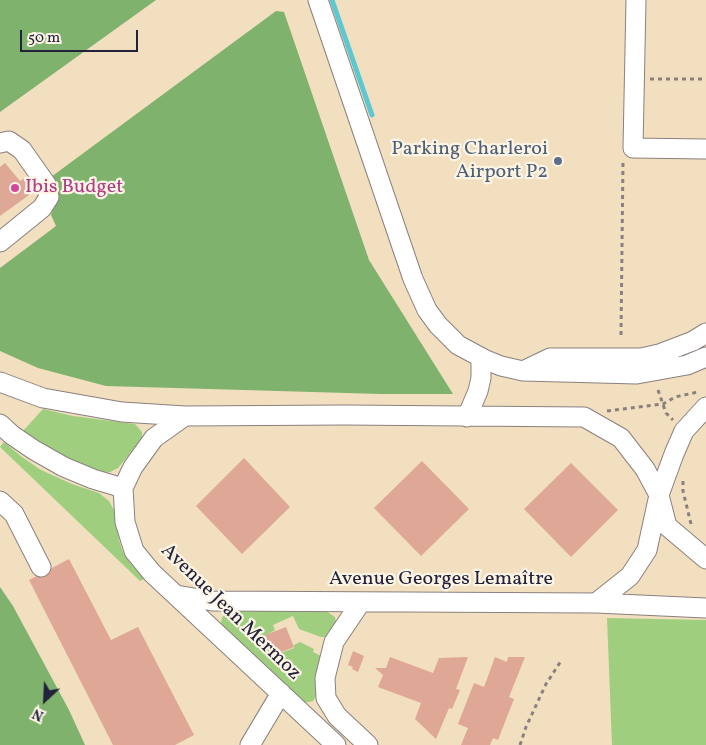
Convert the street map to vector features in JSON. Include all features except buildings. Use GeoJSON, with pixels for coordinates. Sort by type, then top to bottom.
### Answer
{"type":"FeatureCollection","features":[{"type":"Feature","properties":{"kind":"street"},"geometry":{"type":"LineString","coordinates":[[318,0],[413,279],[427,310],[438,325],[458,345],[481,358],[501,366],[523,371],[550,358],[653,369],[687,365],[706,357]]}},
{"type":"Feature","properties":{"kind":"street"},"geometry":{"type":"LineString","coordinates":[[636,0],[628,152],[706,149]]}},
{"type":"Feature","properties":{"kind":"street"},"geometry":{"type":"LineString","coordinates":[[0,143],[10,140],[22,150],[46,184],[49,197],[42,208],[0,242]]}},
{"type":"Feature","properties":{"kind":"street"},"geometry":{"type":"LineString","coordinates":[[653,369],[706,333]]}},
{"type":"Feature","properties":{"kind":"street"},"geometry":{"type":"LineString","coordinates":[[467,417],[476,398],[481,358]]}},
{"type":"Feature","properties":{"kind":"street"},"geometry":{"type":"LineString","coordinates":[[0,382],[43,398],[113,411],[185,416],[584,417],[621,438],[645,469],[659,495],[667,526],[706,559]]}},
{"type":"Feature","properties":{"kind":"street"},"geometry":{"type":"LineString","coordinates":[[596,603],[630,576],[647,550],[664,479],[684,431],[706,407]]}},
{"type":"Feature","properties":{"kind":"street"},"geometry":{"type":"LineString","coordinates":[[0,424],[27,445],[64,467],[93,479],[124,488],[133,467],[154,438],[185,416]]}},
{"type":"Feature","properties":{"kind":"street","name":"Avenue Jean Mermoz"},"geometry":{"type":"LineString","coordinates":[[124,488],[125,522],[134,551],[152,573],[336,745]]}},
{"type":"Feature","properties":{"kind":"street"},"geometry":{"type":"LineString","coordinates":[[0,501],[14,514],[41,567]]}},
{"type":"Feature","properties":{"kind":"street","name":"Avenue Georges Lemaître"},"geometry":{"type":"LineString","coordinates":[[176,595],[212,601],[596,603],[706,608]]}},
{"type":"Feature","properties":{"kind":"street","name":"Avenue Jean Mermoz"},"geometry":{"type":"LineString","coordinates":[[326,698],[325,678],[334,642],[361,602]]}},
{"type":"Feature","properties":{"kind":"street"},"geometry":{"type":"LineString","coordinates":[[250,745],[280,693]]}},
{"type":"Feature","properties":{"kind":"street"},"geometry":{"type":"LineString","coordinates":[[308,718],[317,712],[326,698],[337,716],[368,745]]}},
{"type":"Feature","properties":{"kind":"path"},"geometry":{"type":"LineString","coordinates":[[649,79],[706,80]]}},
{"type":"Feature","properties":{"kind":"path"},"geometry":{"type":"LineString","coordinates":[[621,335],[628,152]]}},
{"type":"Feature","properties":{"kind":"path"},"geometry":{"type":"LineString","coordinates":[[653,369],[666,413],[684,431]]}},
{"type":"Feature","properties":{"kind":"path"},"geometry":{"type":"LineString","coordinates":[[584,417],[606,411],[663,404],[675,397],[706,390]]}},
{"type":"Feature","properties":{"kind":"path"},"geometry":{"type":"LineString","coordinates":[[683,474],[683,491],[688,518],[695,531]]}},
{"type":"Feature","properties":{"kind":"path"},"geometry":{"type":"LineString","coordinates":[[520,745],[526,727],[546,684],[560,661]]}},
{"type":"Feature","properties":{"kind":"green space"},"geometry":{"type":"Polygon","coordinates":[[[0,0],[156,0],[0,112],[0,0]]]}},
{"type":"Feature","properties":{"kind":"green space"},"geometry":{"type":"Polygon","coordinates":[[[276,11],[284,12],[369,260],[453,394],[381,394],[106,386],[38,368],[0,351],[0,268],[56,226],[51,215],[59,189],[51,177],[276,11]]]}},
{"type":"Feature","properties":{"kind":"green space"},"geometry":{"type":"Polygon","coordinates":[[[43,409],[73,416],[135,424],[142,432],[142,438],[118,468],[102,473],[85,469],[22,432],[43,409]]]}},
{"type":"Feature","properties":{"kind":"green space"},"geometry":{"type":"Polygon","coordinates":[[[4,442],[41,470],[72,484],[99,493],[109,501],[114,510],[123,552],[144,579],[140,581],[0,447],[4,442]]]}},
{"type":"Feature","properties":{"kind":"green space"},"geometry":{"type":"Polygon","coordinates":[[[0,587],[13,606],[69,710],[85,745],[0,745],[0,587]]]}},
{"type":"Feature","properties":{"kind":"green space"},"geometry":{"type":"Polygon","coordinates":[[[231,610],[326,611],[335,617],[336,622],[329,637],[321,637],[299,629],[293,616],[273,625],[275,630],[263,637],[272,656],[294,648],[294,645],[300,642],[314,649],[313,652],[321,656],[317,695],[313,701],[304,703],[224,630],[221,623],[222,618],[226,612],[231,610]]]}},
{"type":"Feature","properties":{"kind":"green space"},"geometry":{"type":"Polygon","coordinates":[[[607,618],[706,620],[706,745],[612,745],[607,618]]]}},
{"type":"Feature","properties":{"kind":"waterway"},"geometry":{"type":"LineString","coordinates":[[332,0],[372,115]]}},
{"type":"Feature","properties":{"kind":"place","name":"Parking Charleroi Airport P2"},"geometry":{"type":"Point","coordinates":[558,161]}},
{"type":"Feature","properties":{"kind":"place","name":"Ibis Budget"},"geometry":{"type":"Point","coordinates":[15,188]}}]}
